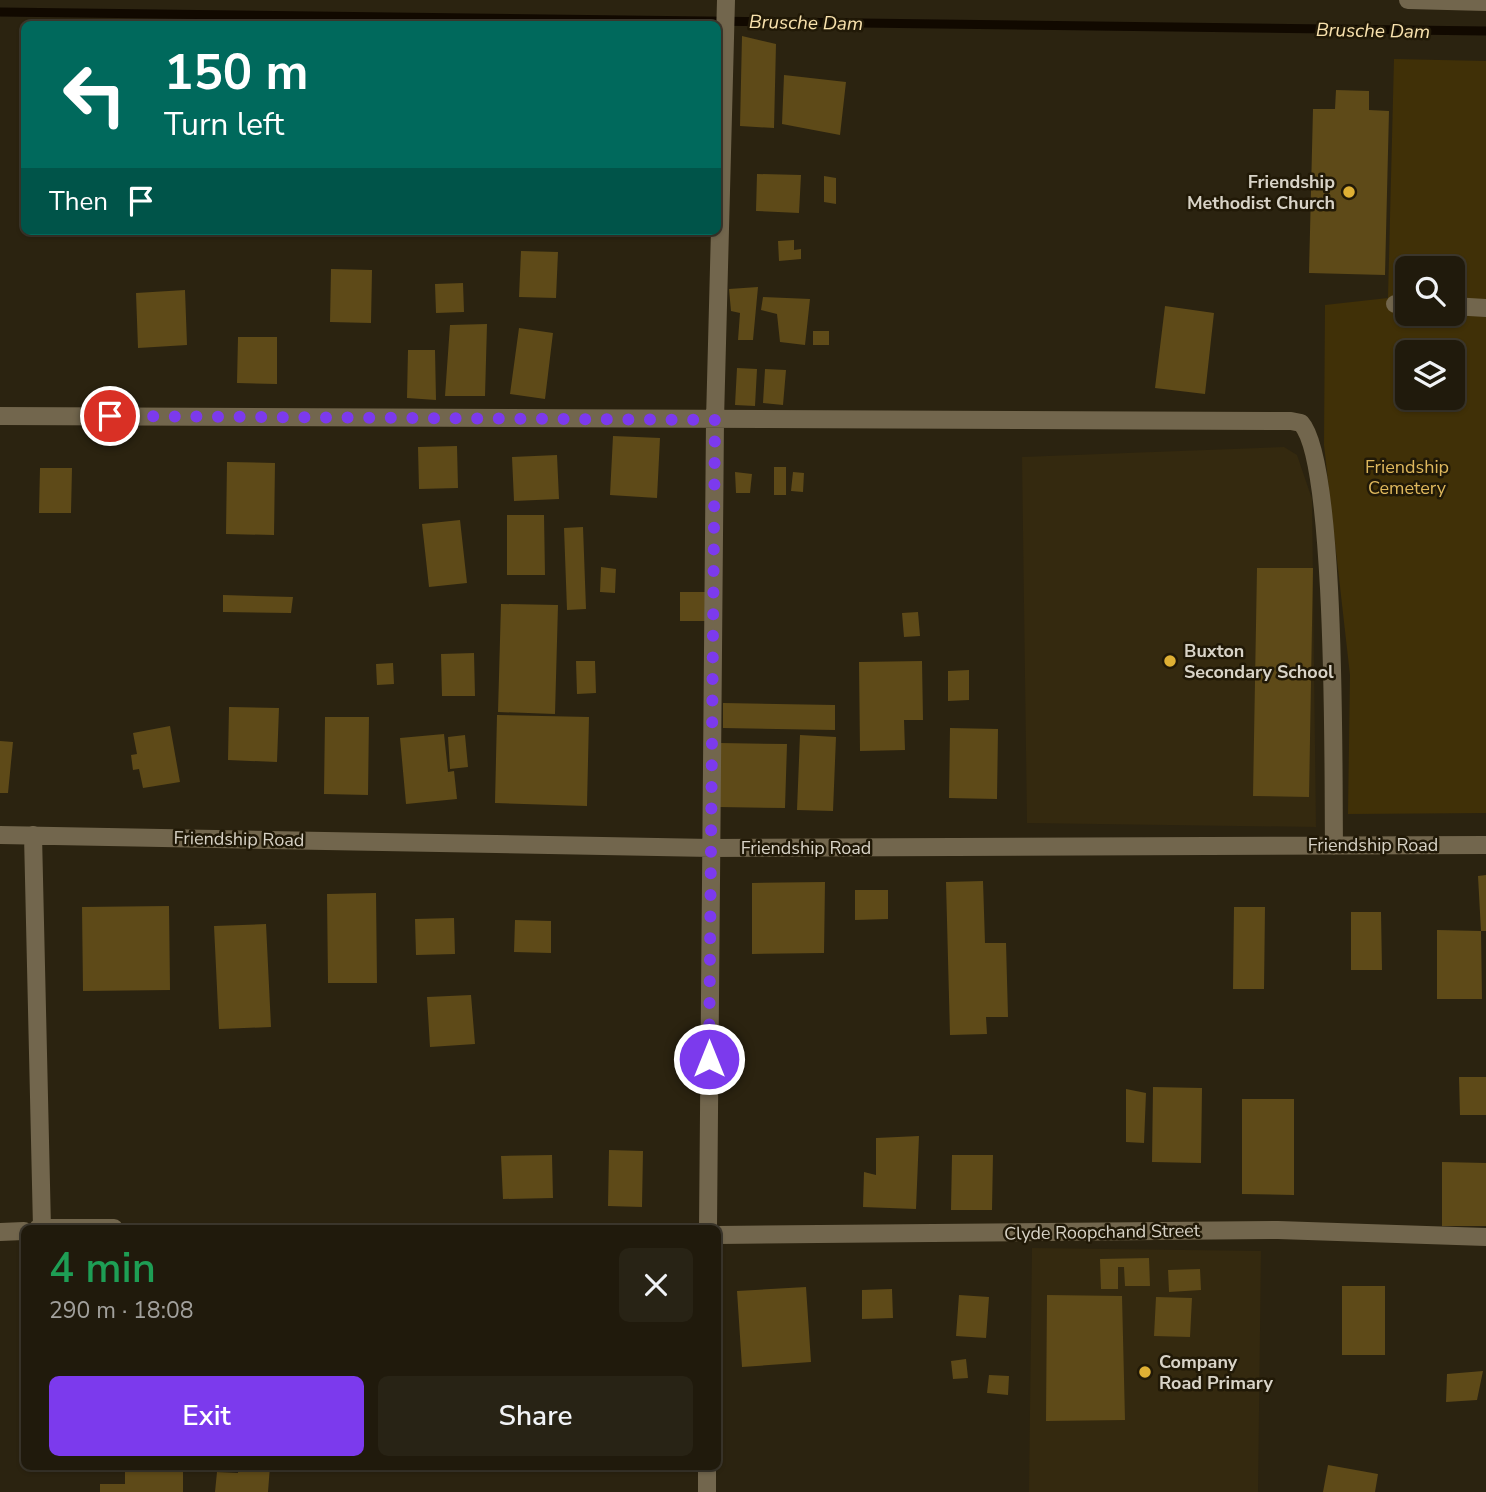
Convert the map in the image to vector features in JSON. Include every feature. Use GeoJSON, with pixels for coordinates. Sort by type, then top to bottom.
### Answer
{"type":"FeatureCollection","features":[{"type":"Feature","properties":{"kind":"street"},"geometry":{"type":"LineString","coordinates":[[721,197],[726,0]]}},
{"type":"Feature","properties":{"kind":"street"},"geometry":{"type":"LineString","coordinates":[[1408,0],[1486,2]]}},
{"type":"Feature","properties":{"kind":"street"},"geometry":{"type":"LineString","coordinates":[[708,1225],[715,420],[720,235]]}},
{"type":"Feature","properties":{"kind":"street"},"geometry":{"type":"LineString","coordinates":[[1465,307],[1486,308]]}},
{"type":"Feature","properties":{"kind":"street"},"geometry":{"type":"LineString","coordinates":[[0,416],[1301,423],[1314,447],[1321,493],[1331,639],[1334,846]]}},
{"type":"Feature","properties":{"kind":"street","name":"Friendship Road"},"geometry":{"type":"LineString","coordinates":[[0,835],[710,848],[1486,845]]}},
{"type":"Feature","properties":{"kind":"street"},"geometry":{"type":"LineString","coordinates":[[33,835],[40,1225]]}},
{"type":"Feature","properties":{"kind":"street","name":"Clyde Roopchand Street"},"geometry":{"type":"LineString","coordinates":[[721,1235],[1278,1230],[1486,1237]]}},
{"type":"Feature","properties":{"kind":"street"},"geometry":{"type":"LineString","coordinates":[[0,1232],[21,1231]]}},
{"type":"Feature","properties":{"kind":"street"},"geometry":{"type":"LineString","coordinates":[[707,1470],[707,1492]]}},
{"type":"Feature","properties":{"kind":"shaded area","name":"Buxton Secondary School"},"geometry":{"type":"Polygon","coordinates":[[[1284,447],[1297,455],[1312,499],[1316,827],[1027,823],[1022,457],[1284,447]]]}},
{"type":"Feature","properties":{"kind":"shaded area","name":"Company Road Primary"},"geometry":{"type":"Polygon","coordinates":[[[1032,1248],[1261,1251],[1258,1492],[1029,1492],[1032,1248]]]}},
{"type":"Feature","properties":{"kind":"green space","name":"Friendship Cemetery"},"geometry":{"type":"Polygon","coordinates":[[[1394,59],[1486,61],[1486,813],[1348,814],[1350,675],[1324,445],[1325,305],[1388,298],[1394,59]]]}},
{"type":"Feature","properties":{"kind":"building"},"geometry":{"type":"Polygon","coordinates":[[[742,36],[776,44],[774,128],[740,126],[742,36]]]}},
{"type":"Feature","properties":{"kind":"building"},"geometry":{"type":"Polygon","coordinates":[[[784,75],[846,82],[840,135],[782,124],[784,75]]]}},
{"type":"Feature","properties":{"kind":"building","name":"Friendship Methodist Church"},"geometry":{"type":"Polygon","coordinates":[[[1336,90],[1369,91],[1369,110],[1389,111],[1385,275],[1309,273],[1313,109],[1335,109],[1336,90]]]}},
{"type":"Feature","properties":{"kind":"building"},"geometry":{"type":"Polygon","coordinates":[[[757,174],[801,175],[799,213],[756,211],[757,174]]]}},
{"type":"Feature","properties":{"kind":"building"},"geometry":{"type":"Polygon","coordinates":[[[824,176],[836,178],[836,204],[824,202],[824,176]]]}},
{"type":"Feature","properties":{"kind":"building"},"geometry":{"type":"Polygon","coordinates":[[[794,240],[794,250],[801,249],[801,259],[779,261],[778,241],[794,240]]]}},
{"type":"Feature","properties":{"kind":"building"},"geometry":{"type":"Polygon","coordinates":[[[521,251],[558,252],[556,298],[519,297],[521,251]]]}},
{"type":"Feature","properties":{"kind":"building"},"geometry":{"type":"Polygon","coordinates":[[[331,269],[372,270],[371,323],[330,322],[331,269]]]}},
{"type":"Feature","properties":{"kind":"building"},"geometry":{"type":"Polygon","coordinates":[[[463,283],[464,312],[436,313],[435,284],[463,283]]]}},
{"type":"Feature","properties":{"kind":"building"},"geometry":{"type":"Polygon","coordinates":[[[758,287],[753,340],[738,340],[740,313],[731,311],[729,289],[758,287]]]}},
{"type":"Feature","properties":{"kind":"building"},"geometry":{"type":"Polygon","coordinates":[[[185,290],[187,345],[138,348],[136,293],[185,290]]]}},
{"type":"Feature","properties":{"kind":"building"},"geometry":{"type":"Polygon","coordinates":[[[763,297],[810,299],[805,345],[780,342],[777,314],[761,310],[763,297]]]}},
{"type":"Feature","properties":{"kind":"building"},"geometry":{"type":"Polygon","coordinates":[[[1165,306],[1214,313],[1205,394],[1155,388],[1165,306]]]}},
{"type":"Feature","properties":{"kind":"building"},"geometry":{"type":"Polygon","coordinates":[[[487,324],[485,396],[445,396],[450,325],[487,324]]]}},
{"type":"Feature","properties":{"kind":"building"},"geometry":{"type":"Polygon","coordinates":[[[519,328],[553,333],[545,399],[510,394],[519,328]]]}},
{"type":"Feature","properties":{"kind":"building"},"geometry":{"type":"Polygon","coordinates":[[[813,331],[829,331],[829,345],[813,345],[813,331]]]}},
{"type":"Feature","properties":{"kind":"building"},"geometry":{"type":"Polygon","coordinates":[[[238,337],[277,337],[277,384],[237,383],[238,337]]]}},
{"type":"Feature","properties":{"kind":"building"},"geometry":{"type":"Polygon","coordinates":[[[408,350],[435,350],[436,400],[407,398],[408,350]]]}},
{"type":"Feature","properties":{"kind":"building"},"geometry":{"type":"Polygon","coordinates":[[[737,368],[757,369],[755,406],[735,405],[737,368]]]}},
{"type":"Feature","properties":{"kind":"building"},"geometry":{"type":"Polygon","coordinates":[[[765,369],[786,370],[783,405],[763,403],[765,369]]]}},
{"type":"Feature","properties":{"kind":"building"},"geometry":{"type":"Polygon","coordinates":[[[613,436],[660,438],[657,498],[610,495],[613,436]]]}},
{"type":"Feature","properties":{"kind":"building"},"geometry":{"type":"Polygon","coordinates":[[[457,446],[458,488],[419,489],[418,447],[457,446]]]}},
{"type":"Feature","properties":{"kind":"building"},"geometry":{"type":"Polygon","coordinates":[[[557,455],[559,499],[514,501],[512,457],[557,455]]]}},
{"type":"Feature","properties":{"kind":"building"},"geometry":{"type":"Polygon","coordinates":[[[227,462],[275,463],[274,535],[226,534],[227,462]]]}},
{"type":"Feature","properties":{"kind":"building"},"geometry":{"type":"Polygon","coordinates":[[[774,467],[786,467],[786,495],[774,495],[774,467]]]}},
{"type":"Feature","properties":{"kind":"building"},"geometry":{"type":"Polygon","coordinates":[[[40,468],[72,468],[71,513],[39,513],[40,468]]]}},
{"type":"Feature","properties":{"kind":"building"},"geometry":{"type":"Polygon","coordinates":[[[735,472],[752,474],[750,493],[736,493],[735,472]]]}},
{"type":"Feature","properties":{"kind":"building"},"geometry":{"type":"Polygon","coordinates":[[[793,472],[804,473],[803,492],[791,491],[793,472]]]}},
{"type":"Feature","properties":{"kind":"building"},"geometry":{"type":"Polygon","coordinates":[[[507,515],[544,515],[545,575],[507,575],[507,515]]]}},
{"type":"Feature","properties":{"kind":"building"},"geometry":{"type":"Polygon","coordinates":[[[460,520],[467,583],[429,587],[422,524],[460,520]]]}},
{"type":"Feature","properties":{"kind":"building"},"geometry":{"type":"Polygon","coordinates":[[[583,527],[586,609],[567,610],[564,528],[583,527]]]}},
{"type":"Feature","properties":{"kind":"building"},"geometry":{"type":"Polygon","coordinates":[[[601,567],[616,569],[615,593],[600,592],[601,567]]]}},
{"type":"Feature","properties":{"kind":"building"},"geometry":{"type":"Polygon","coordinates":[[[1257,568],[1313,568],[1309,797],[1253,796],[1257,568]]]}},
{"type":"Feature","properties":{"kind":"building"},"geometry":{"type":"Polygon","coordinates":[[[680,592],[705,592],[705,621],[680,621],[680,592]]]}},
{"type":"Feature","properties":{"kind":"building"},"geometry":{"type":"Polygon","coordinates":[[[223,595],[293,597],[291,613],[223,612],[223,595]]]}},
{"type":"Feature","properties":{"kind":"building"},"geometry":{"type":"Polygon","coordinates":[[[501,604],[558,605],[555,714],[498,712],[501,604]]]}},
{"type":"Feature","properties":{"kind":"building"},"geometry":{"type":"Polygon","coordinates":[[[918,612],[920,636],[904,637],[902,613],[918,612]]]}},
{"type":"Feature","properties":{"kind":"building"},"geometry":{"type":"Polygon","coordinates":[[[474,653],[475,696],[442,696],[441,654],[474,653]]]}},
{"type":"Feature","properties":{"kind":"building"},"geometry":{"type":"Polygon","coordinates":[[[576,661],[595,661],[596,693],[577,694],[576,661]]]}},
{"type":"Feature","properties":{"kind":"building"},"geometry":{"type":"Polygon","coordinates":[[[922,661],[923,720],[904,720],[905,750],[860,751],[859,662],[922,661]]]}},
{"type":"Feature","properties":{"kind":"building"},"geometry":{"type":"Polygon","coordinates":[[[393,663],[394,684],[377,685],[376,664],[393,663]]]}},
{"type":"Feature","properties":{"kind":"building"},"geometry":{"type":"Polygon","coordinates":[[[969,670],[969,700],[948,701],[948,671],[969,670]]]}},
{"type":"Feature","properties":{"kind":"building"},"geometry":{"type":"Polygon","coordinates":[[[723,703],[835,705],[835,730],[723,728],[723,703]]]}},
{"type":"Feature","properties":{"kind":"building"},"geometry":{"type":"Polygon","coordinates":[[[229,707],[279,708],[277,762],[228,760],[229,707]]]}},
{"type":"Feature","properties":{"kind":"building"},"geometry":{"type":"Polygon","coordinates":[[[497,715],[589,717],[587,806],[495,803],[497,715]]]}},
{"type":"Feature","properties":{"kind":"building"},"geometry":{"type":"Polygon","coordinates":[[[325,717],[369,717],[368,795],[324,794],[325,717]]]}},
{"type":"Feature","properties":{"kind":"building"},"geometry":{"type":"Polygon","coordinates":[[[170,726],[180,782],[143,788],[139,769],[133,770],[131,755],[137,754],[133,733],[170,726]]]}},
{"type":"Feature","properties":{"kind":"building"},"geometry":{"type":"Polygon","coordinates":[[[950,728],[998,729],[997,799],[949,798],[950,728]]]}},
{"type":"Feature","properties":{"kind":"building"},"geometry":{"type":"Polygon","coordinates":[[[444,734],[448,772],[454,771],[457,799],[406,804],[400,738],[444,734]]]}},
{"type":"Feature","properties":{"kind":"building"},"geometry":{"type":"Polygon","coordinates":[[[465,735],[468,767],[450,769],[448,737],[465,735]]]}},
{"type":"Feature","properties":{"kind":"building"},"geometry":{"type":"Polygon","coordinates":[[[800,735],[836,737],[833,811],[797,810],[800,735]]]}},
{"type":"Feature","properties":{"kind":"building"},"geometry":{"type":"Polygon","coordinates":[[[0,741],[13,742],[8,793],[0,793],[0,741]]]}},
{"type":"Feature","properties":{"kind":"building"},"geometry":{"type":"Polygon","coordinates":[[[720,743],[787,744],[785,808],[719,807],[720,743]]]}},
{"type":"Feature","properties":{"kind":"building"},"geometry":{"type":"Polygon","coordinates":[[[1486,875],[1486,931],[1481,931],[1478,876],[1486,875]]]}},
{"type":"Feature","properties":{"kind":"building"},"geometry":{"type":"Polygon","coordinates":[[[983,881],[985,943],[1006,943],[1008,1017],[986,1017],[987,1034],[950,1035],[946,882],[983,881]]]}},
{"type":"Feature","properties":{"kind":"building"},"geometry":{"type":"Polygon","coordinates":[[[825,882],[824,953],[752,954],[752,883],[825,882]]]}},
{"type":"Feature","properties":{"kind":"building"},"geometry":{"type":"Polygon","coordinates":[[[855,890],[888,890],[888,919],[855,920],[855,890]]]}},
{"type":"Feature","properties":{"kind":"building"},"geometry":{"type":"Polygon","coordinates":[[[376,893],[377,983],[328,983],[327,894],[376,893]]]}},
{"type":"Feature","properties":{"kind":"building"},"geometry":{"type":"Polygon","coordinates":[[[169,906],[170,990],[83,991],[82,907],[169,906]]]}},
{"type":"Feature","properties":{"kind":"building"},"geometry":{"type":"Polygon","coordinates":[[[1234,907],[1265,907],[1264,989],[1233,989],[1234,907]]]}},
{"type":"Feature","properties":{"kind":"building"},"geometry":{"type":"Polygon","coordinates":[[[1351,912],[1381,912],[1382,970],[1351,970],[1351,912]]]}},
{"type":"Feature","properties":{"kind":"building"},"geometry":{"type":"Polygon","coordinates":[[[454,918],[455,954],[416,955],[415,919],[454,918]]]}},
{"type":"Feature","properties":{"kind":"building"},"geometry":{"type":"Polygon","coordinates":[[[515,920],[551,921],[551,953],[514,952],[515,920]]]}},
{"type":"Feature","properties":{"kind":"building"},"geometry":{"type":"Polygon","coordinates":[[[266,924],[271,1027],[219,1029],[214,926],[266,924]]]}},
{"type":"Feature","properties":{"kind":"building"},"geometry":{"type":"Polygon","coordinates":[[[1437,930],[1481,931],[1482,999],[1437,999],[1437,930]]]}},
{"type":"Feature","properties":{"kind":"building"},"geometry":{"type":"Polygon","coordinates":[[[471,995],[475,1044],[430,1047],[427,997],[471,995]]]}},
{"type":"Feature","properties":{"kind":"building"},"geometry":{"type":"Polygon","coordinates":[[[1459,1077],[1486,1077],[1486,1115],[1460,1115],[1459,1077]]]}},
{"type":"Feature","properties":{"kind":"building"},"geometry":{"type":"Polygon","coordinates":[[[1153,1087],[1202,1088],[1201,1163],[1152,1162],[1153,1087]]]}},
{"type":"Feature","properties":{"kind":"building"},"geometry":{"type":"Polygon","coordinates":[[[1126,1089],[1146,1093],[1144,1143],[1126,1142],[1126,1089]]]}},
{"type":"Feature","properties":{"kind":"building"},"geometry":{"type":"Polygon","coordinates":[[[1242,1099],[1294,1099],[1294,1195],[1242,1194],[1242,1099]]]}},
{"type":"Feature","properties":{"kind":"building"},"geometry":{"type":"Polygon","coordinates":[[[919,1136],[916,1209],[863,1207],[864,1172],[876,1175],[876,1138],[919,1136]]]}},
{"type":"Feature","properties":{"kind":"building"},"geometry":{"type":"Polygon","coordinates":[[[609,1150],[643,1151],[642,1207],[608,1206],[609,1150]]]}},
{"type":"Feature","properties":{"kind":"building"},"geometry":{"type":"Polygon","coordinates":[[[552,1155],[553,1198],[503,1199],[501,1156],[552,1155]]]}},
{"type":"Feature","properties":{"kind":"building"},"geometry":{"type":"Polygon","coordinates":[[[952,1155],[993,1155],[992,1210],[951,1210],[952,1155]]]}},
{"type":"Feature","properties":{"kind":"building"},"geometry":{"type":"Polygon","coordinates":[[[1442,1162],[1486,1163],[1486,1226],[1442,1226],[1442,1162]]]}},
{"type":"Feature","properties":{"kind":"building"},"geometry":{"type":"Polygon","coordinates":[[[1149,1258],[1150,1286],[1125,1286],[1124,1267],[1118,1267],[1118,1289],[1101,1289],[1100,1259],[1149,1258]]]}},
{"type":"Feature","properties":{"kind":"building"},"geometry":{"type":"Polygon","coordinates":[[[1200,1269],[1201,1290],[1169,1292],[1168,1270],[1200,1269]]]}},
{"type":"Feature","properties":{"kind":"building"},"geometry":{"type":"Polygon","coordinates":[[[1342,1286],[1385,1286],[1385,1355],[1342,1355],[1342,1286]]]}},
{"type":"Feature","properties":{"kind":"building"},"geometry":{"type":"Polygon","coordinates":[[[806,1287],[811,1362],[742,1367],[737,1291],[806,1287]]]}},
{"type":"Feature","properties":{"kind":"building"},"geometry":{"type":"Polygon","coordinates":[[[892,1289],[893,1318],[862,1319],[862,1290],[892,1289]]]}},
{"type":"Feature","properties":{"kind":"building"},"geometry":{"type":"Polygon","coordinates":[[[959,1295],[989,1297],[986,1338],[956,1336],[959,1295]]]}},
{"type":"Feature","properties":{"kind":"building"},"geometry":{"type":"Polygon","coordinates":[[[1047,1295],[1122,1296],[1125,1420],[1046,1421],[1047,1295]]]}},
{"type":"Feature","properties":{"kind":"building"},"geometry":{"type":"Polygon","coordinates":[[[1156,1297],[1192,1298],[1190,1337],[1154,1336],[1156,1297]]]}},
{"type":"Feature","properties":{"kind":"building"},"geometry":{"type":"Polygon","coordinates":[[[966,1359],[968,1378],[953,1379],[951,1361],[966,1359]]]}},
{"type":"Feature","properties":{"kind":"building"},"geometry":{"type":"Polygon","coordinates":[[[1483,1371],[1477,1400],[1446,1402],[1447,1374],[1483,1371]]]}},
{"type":"Feature","properties":{"kind":"building"},"geometry":{"type":"Polygon","coordinates":[[[989,1375],[1009,1376],[1008,1395],[987,1393],[989,1375]]]}},
{"type":"Feature","properties":{"kind":"building"},"geometry":{"type":"Polygon","coordinates":[[[1328,1465],[1378,1474],[1375,1492],[1323,1492],[1328,1465]]]}},
{"type":"Feature","properties":{"kind":"building"},"geometry":{"type":"Polygon","coordinates":[[[125,1470],[183,1470],[183,1492],[100,1492],[100,1484],[125,1484],[125,1470]]]}},
{"type":"Feature","properties":{"kind":"building"},"geometry":{"type":"Polygon","coordinates":[[[238,1470],[270,1470],[268,1492],[215,1492],[217,1472],[238,1473],[238,1470]]]}},
{"type":"Feature","properties":{"kind":"waterway","name":"Brusche Dam"},"geometry":{"type":"LineString","coordinates":[[0,12],[704,21]]}},
{"type":"Feature","properties":{"kind":"waterway","name":"Brusche Dam"},"geometry":{"type":"LineString","coordinates":[[721,21],[1486,31]]}},
{"type":"Feature","properties":{"kind":"place","name":"Friendship Methodist Church"},"geometry":{"type":"Point","coordinates":[1349,192]}},
{"type":"Feature","properties":{"kind":"place","name":"Buxton Secondary School"},"geometry":{"type":"Point","coordinates":[1170,661]}},
{"type":"Feature","properties":{"kind":"place","name":"Company Road Primary"},"geometry":{"type":"Point","coordinates":[1145,1372]}},
{"type":"Feature","properties":{"kind":"route"},"geometry":{"type":"LineString","coordinates":[[110,416],[715,420],[709,1059]]}}]}
